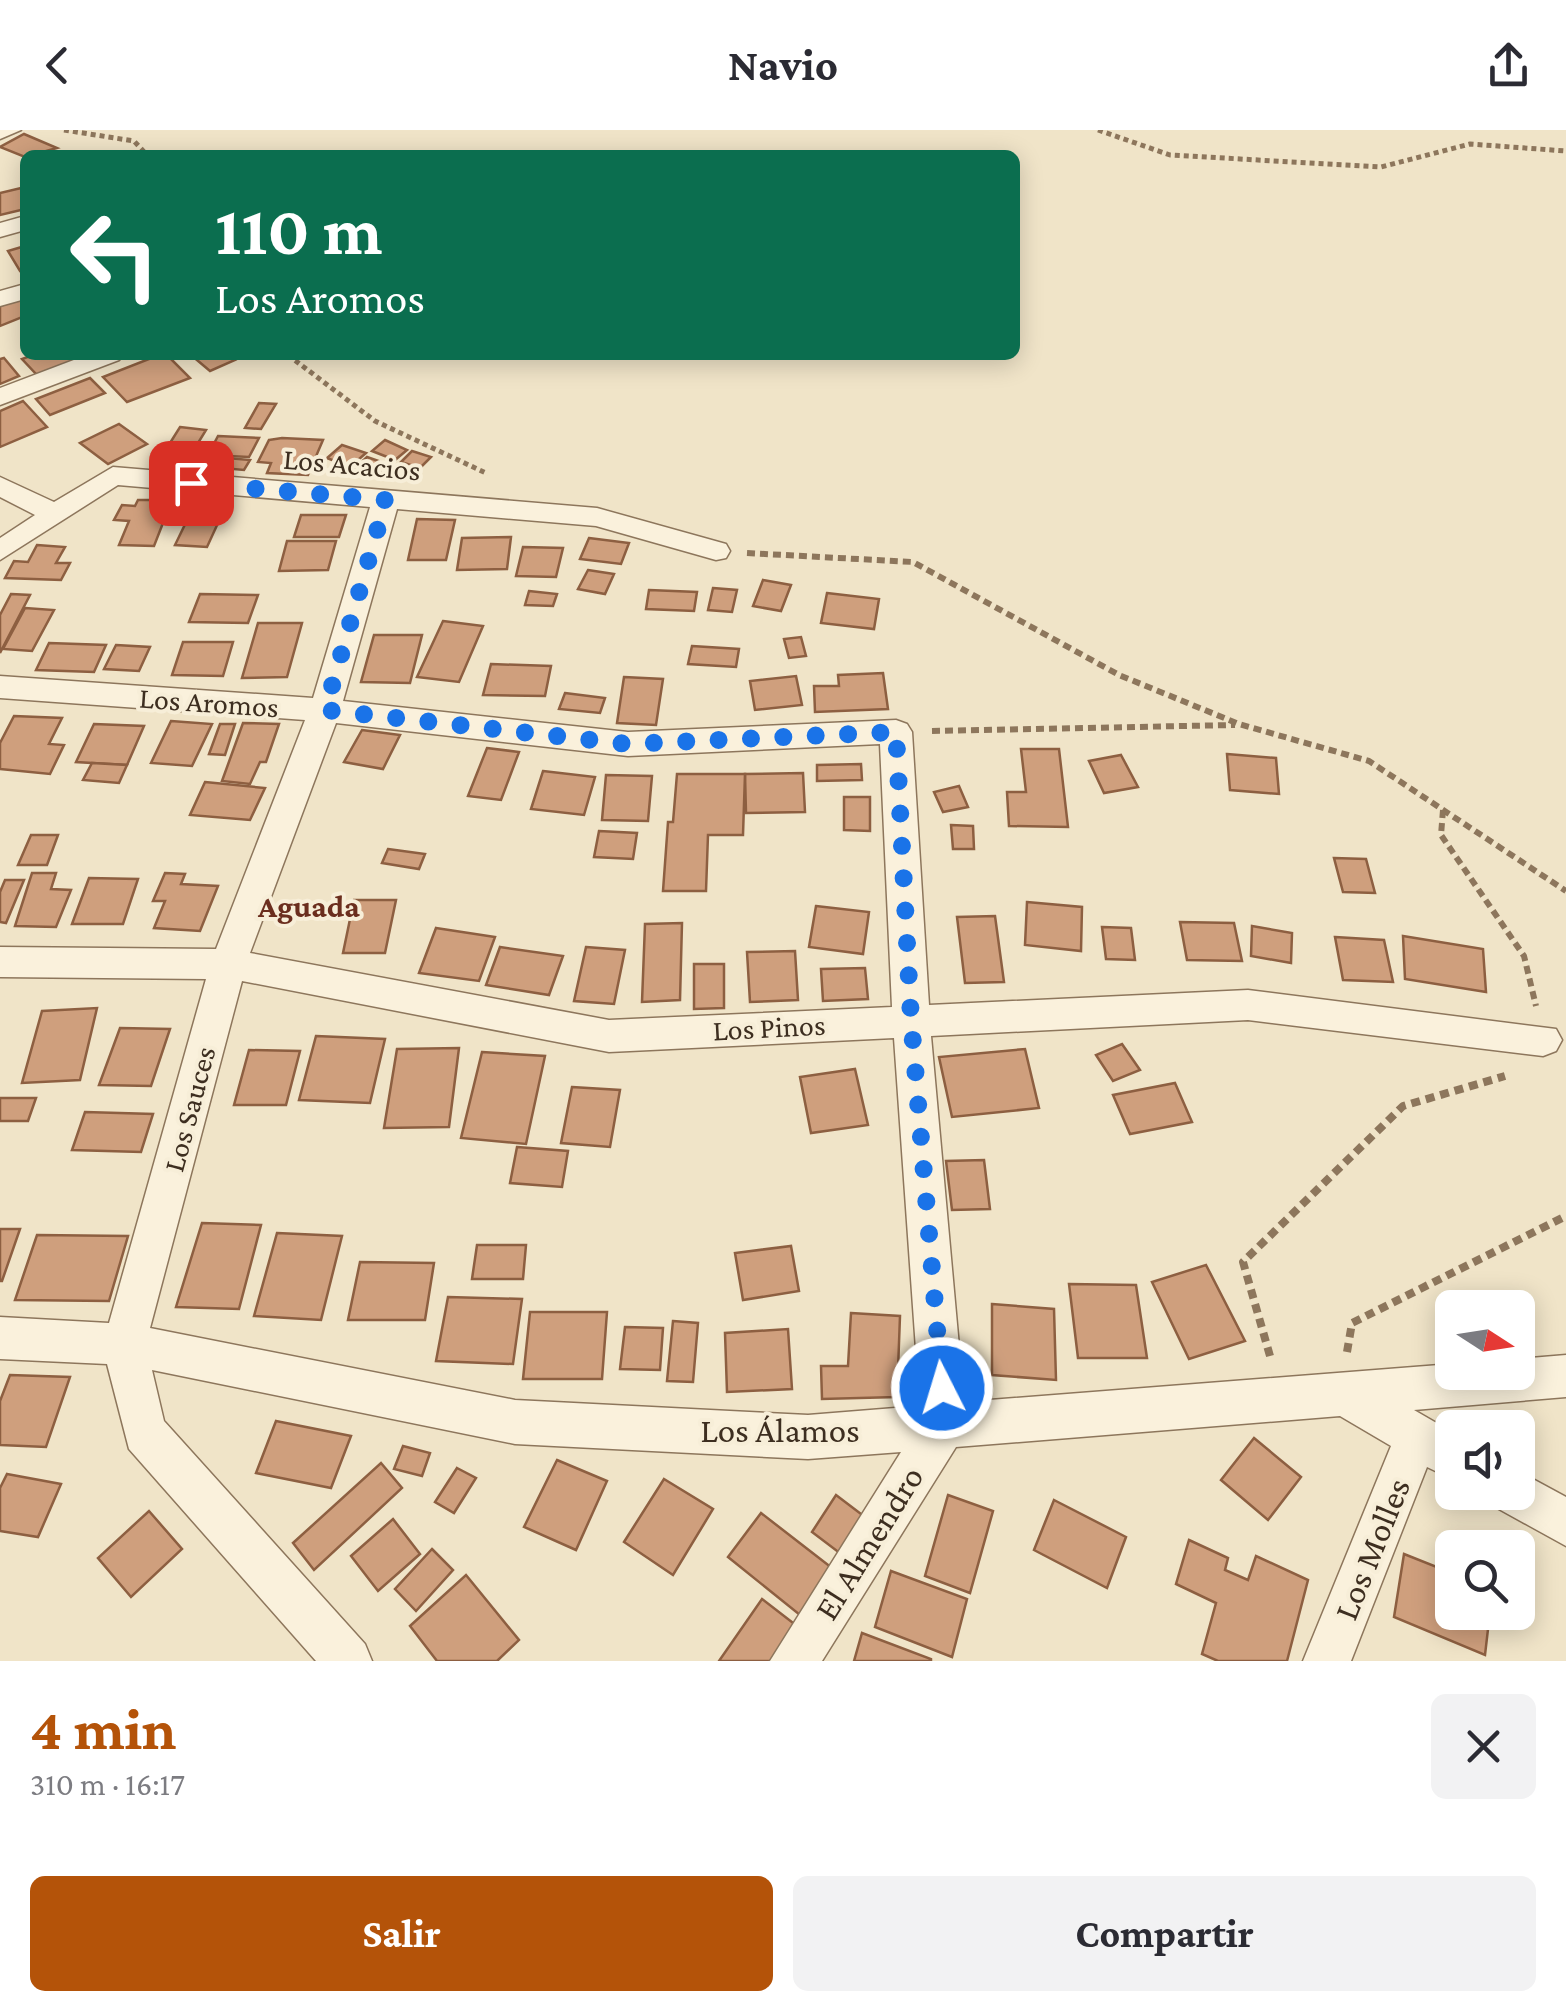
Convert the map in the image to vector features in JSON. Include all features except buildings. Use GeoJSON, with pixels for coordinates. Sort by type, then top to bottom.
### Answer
{"type":"FeatureCollection","features":[{"type":"Feature","properties":{"kind":"street"},"geometry":{"type":"LineString","coordinates":[[0,133],[10,130]]}},
{"type":"Feature","properties":{"kind":"street"},"geometry":{"type":"LineString","coordinates":[[0,397],[97,360]]}},
{"type":"Feature","properties":{"kind":"street","name":"Los Acacios"},"geometry":{"type":"LineString","coordinates":[[0,550],[113,476],[597,517],[716,551]]}},
{"type":"Feature","properties":{"kind":"street"},"geometry":{"type":"LineString","coordinates":[[0,486],[56,514]]}},
{"type":"Feature","properties":{"kind":"street","name":"Los Sauces"},"geometry":{"type":"LineString","coordinates":[[348,1661],[145,1432],[124,1344],[228,964],[325,710],[386,500]]}},
{"type":"Feature","properties":{"kind":"street","name":"Los Aromos"},"geometry":{"type":"LineString","coordinates":[[0,687],[325,710],[628,744],[896,732]]}},
{"type":"Feature","properties":{"kind":"street"},"geometry":{"type":"LineString","coordinates":[[896,732],[911,1019],[944,1424]]}},
{"type":"Feature","properties":{"kind":"street","name":"Los Pinos"},"geometry":{"type":"LineString","coordinates":[[0,962],[228,964],[608,1036],[1248,1004],[1543,1040]]}},
{"type":"Feature","properties":{"kind":"street","name":"Los Álamos"},"geometry":{"type":"LineString","coordinates":[[0,1338],[124,1344],[516,1422],[808,1436],[1566,1376]]}},
{"type":"Feature","properties":{"kind":"street"},"geometry":{"type":"LineString","coordinates":[[1340,1391],[1435,1446]]}},
{"type":"Feature","properties":{"kind":"street","name":"El Almendro"},"geometry":{"type":"LineString","coordinates":[[794,1661],[944,1424]]}},
{"type":"Feature","properties":{"kind":"street","name":"Los Molles"},"geometry":{"type":"LineString","coordinates":[[1327,1661],[1435,1446]]}},
{"type":"Feature","properties":{"kind":"street"},"geometry":{"type":"LineString","coordinates":[[1535,1505],[1566,1524]]}},
{"type":"Feature","properties":{"kind":"path"},"geometry":{"type":"LineString","coordinates":[[64,130],[134,142],[142,150]]}},
{"type":"Feature","properties":{"kind":"path"},"geometry":{"type":"LineString","coordinates":[[1098,130],[1170,155],[1381,167],[1470,144],[1529,144],[1566,152]]}},
{"type":"Feature","properties":{"kind":"path"},"geometry":{"type":"LineString","coordinates":[[295,360],[375,421],[492,476]]}},
{"type":"Feature","properties":{"kind":"path"},"geometry":{"type":"LineString","coordinates":[[716,551],[913,562],[1119,675],[1239,724],[1370,761],[1566,891]]}},
{"type":"Feature","properties":{"kind":"path"},"geometry":{"type":"LineString","coordinates":[[896,732],[1239,724]]}},
{"type":"Feature","properties":{"kind":"path"},"geometry":{"type":"LineString","coordinates":[[1282,1396],[1244,1262],[1404,1106],[1529,1069],[1543,1040],[1524,956],[1441,835],[1443,810]]}},
{"type":"Feature","properties":{"kind":"path"},"geometry":{"type":"LineString","coordinates":[[1340,1391],[1352,1323],[1566,1216]]}},
{"type":"Feature","properties":{"kind":"district","name":"Aguada"},"geometry":{"type":"Point","coordinates":[309,906]}},
{"type":"Feature","properties":{"kind":"route"},"geometry":{"type":"LineString","coordinates":[[191,483],[386,500],[325,710],[628,744],[896,732],[911,1019],[942,1388]]}}]}
